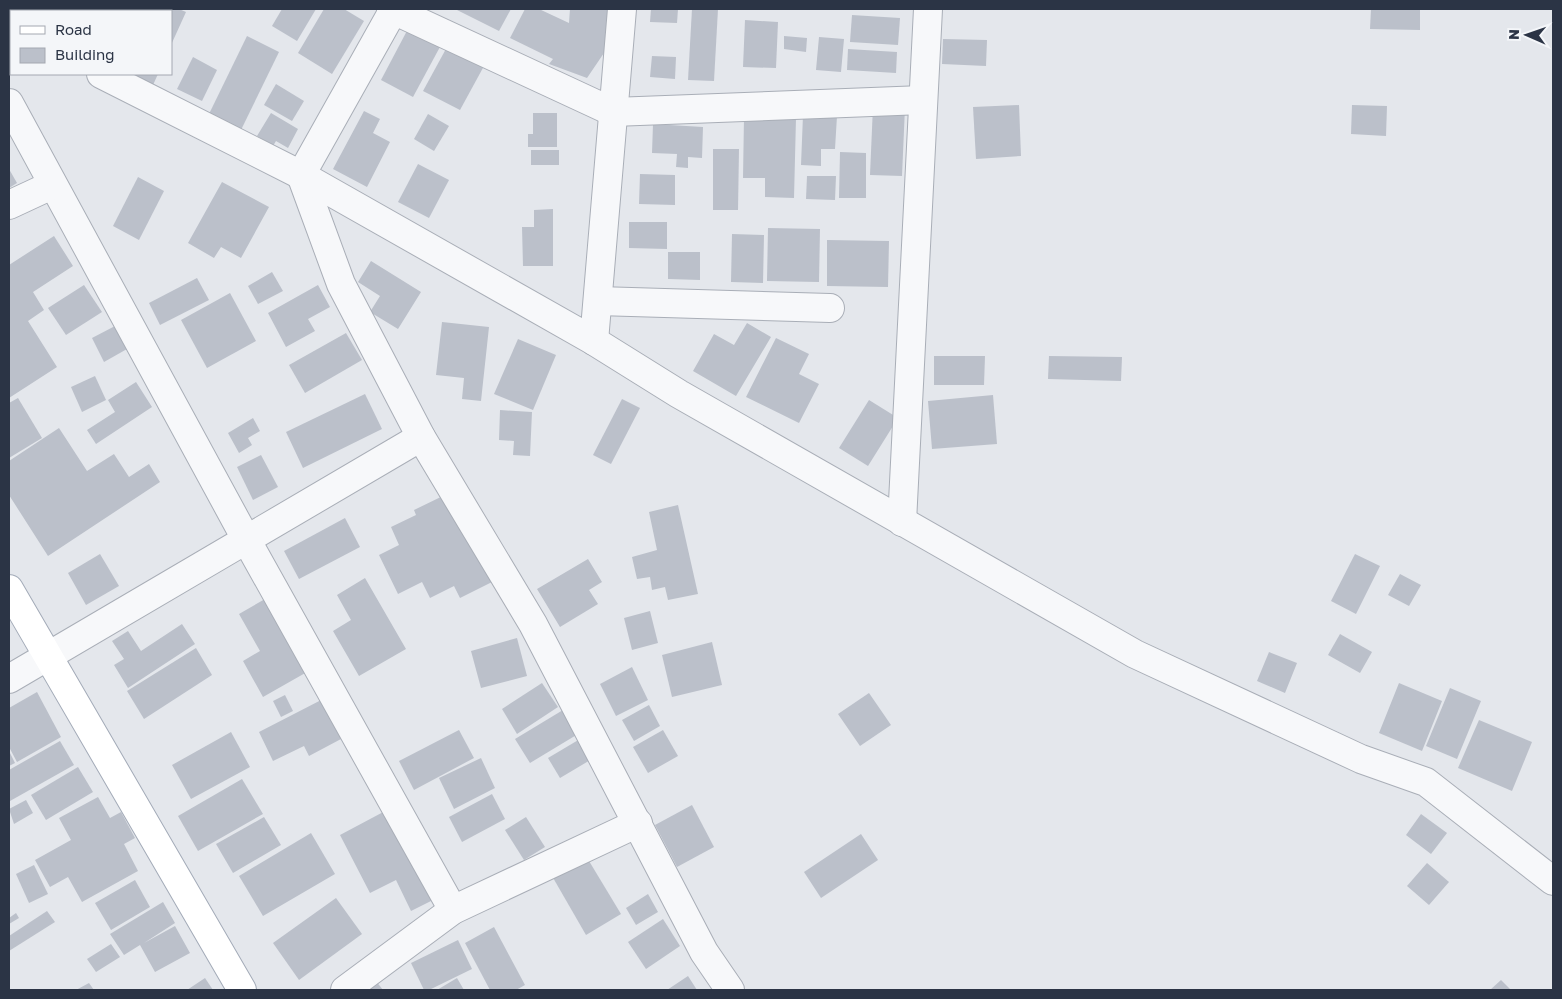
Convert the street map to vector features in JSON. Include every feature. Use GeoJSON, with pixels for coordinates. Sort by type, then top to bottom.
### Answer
{"type":"FeatureCollection","features":[{"type":"Feature","properties":{"kind":"main road"},"geometry":{"type":"LineString","coordinates":[[9,589],[242,990]]}},
{"type":"Feature","properties":{"kind":"street"},"geometry":{"type":"LineString","coordinates":[[730,990],[704,952],[533,624],[421,437],[342,284],[301,175],[393,9],[614,112],[923,100]]}},
{"type":"Feature","properties":{"kind":"street"},"geometry":{"type":"LineString","coordinates":[[594,341],[622,9]]}},
{"type":"Feature","properties":{"kind":"street"},"geometry":{"type":"LineString","coordinates":[[902,522],[928,9]]}},
{"type":"Feature","properties":{"kind":"street"},"geometry":{"type":"LineString","coordinates":[[103,75],[301,175],[594,341],[679,394],[1135,654],[1361,759],[1426,782],[1553,881]]}},
{"type":"Feature","properties":{"kind":"street"},"geometry":{"type":"LineString","coordinates":[[9,103],[246,539],[453,910]]}},
{"type":"Feature","properties":{"kind":"street"},"geometry":{"type":"LineString","coordinates":[[9,205],[52,185]]}},
{"type":"Feature","properties":{"kind":"street"},"geometry":{"type":"LineString","coordinates":[[598,301],[830,308]]}},
{"type":"Feature","properties":{"kind":"street"},"geometry":{"type":"LineString","coordinates":[[9,679],[421,437]]}},
{"type":"Feature","properties":{"kind":"street"},"geometry":{"type":"LineString","coordinates":[[345,990],[453,910],[638,824]]}},
{"type":"Feature","properties":{"kind":"building"},"geometry":{"type":"Polygon","coordinates":[[[68,9],[137,9],[136,10],[68,9]]]}},
{"type":"Feature","properties":{"kind":"building"},"geometry":{"type":"Polygon","coordinates":[[[179,9],[186,12],[172,43],[172,10],[142,10],[179,9]]]}},
{"type":"Feature","properties":{"kind":"building"},"geometry":{"type":"Polygon","coordinates":[[[282,9],[316,9],[297,41],[272,26],[282,9]]]}},
{"type":"Feature","properties":{"kind":"building"},"geometry":{"type":"Polygon","coordinates":[[[324,9],[344,9],[364,21],[332,74],[298,53],[324,9]]]}},
{"type":"Feature","properties":{"kind":"building"},"geometry":{"type":"Polygon","coordinates":[[[455,9],[511,9],[499,31],[455,9]]]}},
{"type":"Feature","properties":{"kind":"building"},"geometry":{"type":"Polygon","coordinates":[[[525,9],[539,9],[569,23],[570,9],[608,9],[606,50],[587,78],[549,64],[553,59],[510,38],[525,9]]]}},
{"type":"Feature","properties":{"kind":"building"},"geometry":{"type":"Polygon","coordinates":[[[651,9],[678,9],[677,23],[650,22],[651,9]]]}},
{"type":"Feature","properties":{"kind":"building"},"geometry":{"type":"Polygon","coordinates":[[[692,9],[718,9],[714,81],[688,80],[692,9]]]}},
{"type":"Feature","properties":{"kind":"building"},"geometry":{"type":"Polygon","coordinates":[[[1371,9],[1420,9],[1420,30],[1370,29],[1371,9]]]}},
{"type":"Feature","properties":{"kind":"building"},"geometry":{"type":"Polygon","coordinates":[[[852,15],[900,18],[898,45],[850,42],[852,15]]]}},
{"type":"Feature","properties":{"kind":"building"},"geometry":{"type":"Polygon","coordinates":[[[745,20],[778,22],[776,68],[743,67],[745,20]]]}},
{"type":"Feature","properties":{"kind":"building"},"geometry":{"type":"Polygon","coordinates":[[[409,27],[441,45],[413,97],[381,80],[409,27]]]}},
{"type":"Feature","properties":{"kind":"building"},"geometry":{"type":"Polygon","coordinates":[[[247,36],[279,52],[241,130],[209,114],[247,36]]]}},
{"type":"Feature","properties":{"kind":"building"},"geometry":{"type":"Polygon","coordinates":[[[784,36],[807,38],[806,52],[784,49],[784,36]]]}},
{"type":"Feature","properties":{"kind":"building"},"geometry":{"type":"Polygon","coordinates":[[[819,37],[844,39],[841,72],[816,70],[819,37]]]}},
{"type":"Feature","properties":{"kind":"building"},"geometry":{"type":"Polygon","coordinates":[[[943,39],[987,40],[986,66],[942,64],[943,39]]]}},
{"type":"Feature","properties":{"kind":"building"},"geometry":{"type":"Polygon","coordinates":[[[447,47],[484,66],[460,110],[423,91],[447,47]]]}},
{"type":"Feature","properties":{"kind":"building"},"geometry":{"type":"Polygon","coordinates":[[[848,49],[897,52],[896,73],[847,70],[848,49]]]}},
{"type":"Feature","properties":{"kind":"building"},"geometry":{"type":"Polygon","coordinates":[[[652,56],[676,57],[675,79],[650,77],[652,56]]]}},
{"type":"Feature","properties":{"kind":"building"},"geometry":{"type":"Polygon","coordinates":[[[193,57],[217,70],[202,101],[177,89],[193,57]]]}},
{"type":"Feature","properties":{"kind":"building"},"geometry":{"type":"Polygon","coordinates":[[[130,75],[158,75],[153,85],[130,75]]]}},
{"type":"Feature","properties":{"kind":"building"},"geometry":{"type":"Polygon","coordinates":[[[276,84],[304,101],[292,121],[264,105],[276,84]]]}},
{"type":"Feature","properties":{"kind":"building"},"geometry":{"type":"Polygon","coordinates":[[[1019,105],[1021,156],[976,159],[973,107],[1019,105]]]}},
{"type":"Feature","properties":{"kind":"building"},"geometry":{"type":"Polygon","coordinates":[[[1352,105],[1387,106],[1386,136],[1351,134],[1352,105]]]}},
{"type":"Feature","properties":{"kind":"building"},"geometry":{"type":"Polygon","coordinates":[[[873,106],[905,107],[902,176],[870,175],[873,106]]]}},
{"type":"Feature","properties":{"kind":"building"},"geometry":{"type":"Polygon","coordinates":[[[364,111],[380,119],[373,133],[390,142],[367,187],[333,169],[364,111]]]}},
{"type":"Feature","properties":{"kind":"building"},"geometry":{"type":"Polygon","coordinates":[[[271,113],[298,129],[288,148],[276,141],[273,146],[257,136],[271,113]]]}},
{"type":"Feature","properties":{"kind":"building"},"geometry":{"type":"Polygon","coordinates":[[[533,113],[557,113],[557,147],[528,147],[528,134],[533,134],[533,113]]]}},
{"type":"Feature","properties":{"kind":"building"},"geometry":{"type":"Polygon","coordinates":[[[428,114],[449,126],[434,151],[414,139],[428,114]]]}},
{"type":"Feature","properties":{"kind":"building"},"geometry":{"type":"Polygon","coordinates":[[[803,115],[837,116],[835,149],[821,149],[821,166],[801,165],[803,115]]]}},
{"type":"Feature","properties":{"kind":"building"},"geometry":{"type":"Polygon","coordinates":[[[744,117],[796,118],[794,198],[765,197],[765,178],[743,178],[744,117]]]}},
{"type":"Feature","properties":{"kind":"building"},"geometry":{"type":"Polygon","coordinates":[[[653,124],[703,127],[702,158],[688,157],[688,168],[676,167],[677,154],[652,153],[653,124]]]}},
{"type":"Feature","properties":{"kind":"building"},"geometry":{"type":"Polygon","coordinates":[[[713,149],[739,149],[738,210],[713,210],[713,149]]]}},
{"type":"Feature","properties":{"kind":"building"},"geometry":{"type":"Polygon","coordinates":[[[531,150],[559,150],[559,165],[531,165],[531,150]]]}},
{"type":"Feature","properties":{"kind":"building"},"geometry":{"type":"Polygon","coordinates":[[[840,152],[866,153],[866,198],[839,198],[840,152]]]}},
{"type":"Feature","properties":{"kind":"building"},"geometry":{"type":"Polygon","coordinates":[[[418,164],[449,180],[429,218],[398,202],[418,164]]]}},
{"type":"Feature","properties":{"kind":"building"},"geometry":{"type":"Polygon","coordinates":[[[9,169],[17,183],[9,188],[9,169]]]}},
{"type":"Feature","properties":{"kind":"building"},"geometry":{"type":"Polygon","coordinates":[[[640,174],[675,175],[675,205],[639,204],[640,174]]]}},
{"type":"Feature","properties":{"kind":"building"},"geometry":{"type":"Polygon","coordinates":[[[807,176],[836,176],[835,200],[806,199],[807,176]]]}},
{"type":"Feature","properties":{"kind":"building"},"geometry":{"type":"Polygon","coordinates":[[[138,177],[164,191],[139,240],[113,226],[138,177]]]}},
{"type":"Feature","properties":{"kind":"building"},"geometry":{"type":"Polygon","coordinates":[[[222,182],[269,207],[241,258],[221,247],[214,258],[188,243],[222,182]]]}},
{"type":"Feature","properties":{"kind":"building"},"geometry":{"type":"Polygon","coordinates":[[[553,209],[553,266],[523,266],[522,227],[534,227],[534,210],[553,209]]]}},
{"type":"Feature","properties":{"kind":"building"},"geometry":{"type":"Polygon","coordinates":[[[629,222],[667,222],[667,249],[629,248],[629,222]]]}},
{"type":"Feature","properties":{"kind":"building"},"geometry":{"type":"Polygon","coordinates":[[[768,228],[820,229],[819,282],[767,281],[768,228]]]}},
{"type":"Feature","properties":{"kind":"building"},"geometry":{"type":"Polygon","coordinates":[[[732,234],[764,235],[763,283],[731,282],[732,234]]]}},
{"type":"Feature","properties":{"kind":"building"},"geometry":{"type":"Polygon","coordinates":[[[54,236],[73,266],[33,292],[44,310],[28,321],[57,367],[9,398],[9,265],[54,236]]]}},
{"type":"Feature","properties":{"kind":"building"},"geometry":{"type":"Polygon","coordinates":[[[827,240],[889,241],[888,287],[827,286],[827,240]]]}},
{"type":"Feature","properties":{"kind":"building"},"geometry":{"type":"Polygon","coordinates":[[[668,252],[700,252],[700,280],[668,279],[668,252]]]}},
{"type":"Feature","properties":{"kind":"building"},"geometry":{"type":"Polygon","coordinates":[[[371,261],[421,292],[398,329],[370,312],[380,296],[358,282],[371,261]]]}},
{"type":"Feature","properties":{"kind":"building"},"geometry":{"type":"Polygon","coordinates":[[[272,272],[283,291],[258,304],[248,286],[272,272]]]}},
{"type":"Feature","properties":{"kind":"building"},"geometry":{"type":"Polygon","coordinates":[[[197,278],[209,300],[160,325],[149,303],[197,278]]]}},
{"type":"Feature","properties":{"kind":"building"},"geometry":{"type":"Polygon","coordinates":[[[84,285],[102,312],[66,335],[48,308],[84,285]]]}},
{"type":"Feature","properties":{"kind":"building"},"geometry":{"type":"Polygon","coordinates":[[[318,285],[330,307],[308,319],[315,331],[286,347],[268,313],[318,285]]]}},
{"type":"Feature","properties":{"kind":"building"},"geometry":{"type":"Polygon","coordinates":[[[230,293],[256,341],[207,368],[181,320],[230,293]]]}},
{"type":"Feature","properties":{"kind":"building"},"geometry":{"type":"Polygon","coordinates":[[[442,322],[489,327],[481,401],[462,399],[464,378],[436,375],[442,322]]]}},
{"type":"Feature","properties":{"kind":"building"},"geometry":{"type":"Polygon","coordinates":[[[747,323],[771,337],[736,396],[693,371],[714,334],[734,345],[747,323]]]}},
{"type":"Feature","properties":{"kind":"building"},"geometry":{"type":"Polygon","coordinates":[[[115,326],[127,349],[104,362],[92,338],[115,326]]]}},
{"type":"Feature","properties":{"kind":"building"},"geometry":{"type":"Polygon","coordinates":[[[346,333],[362,360],[305,393],[289,365],[346,333]]]}},
{"type":"Feature","properties":{"kind":"building"},"geometry":{"type":"Polygon","coordinates":[[[776,338],[809,354],[799,374],[819,384],[799,423],[746,397],[776,338]]]}},
{"type":"Feature","properties":{"kind":"building"},"geometry":{"type":"Polygon","coordinates":[[[518,339],[556,355],[533,410],[494,394],[518,339]]]}},
{"type":"Feature","properties":{"kind":"building"},"geometry":{"type":"Polygon","coordinates":[[[934,356],[985,356],[984,385],[934,385],[934,356]]]}},
{"type":"Feature","properties":{"kind":"building"},"geometry":{"type":"Polygon","coordinates":[[[1049,356],[1122,357],[1121,381],[1048,379],[1049,356]]]}},
{"type":"Feature","properties":{"kind":"building"},"geometry":{"type":"Polygon","coordinates":[[[95,376],[106,400],[82,412],[71,387],[95,376]]]}},
{"type":"Feature","properties":{"kind":"building"},"geometry":{"type":"Polygon","coordinates":[[[136,382],[152,407],[96,444],[87,430],[115,412],[108,400],[136,382]]]}},
{"type":"Feature","properties":{"kind":"building"},"geometry":{"type":"Polygon","coordinates":[[[365,394],[382,429],[303,468],[286,432],[365,394]]]}},
{"type":"Feature","properties":{"kind":"building"},"geometry":{"type":"Polygon","coordinates":[[[993,395],[997,444],[932,449],[928,401],[993,395]]]}},
{"type":"Feature","properties":{"kind":"building"},"geometry":{"type":"Polygon","coordinates":[[[18,398],[42,438],[9,458],[9,403],[18,398]]]}},
{"type":"Feature","properties":{"kind":"building"},"geometry":{"type":"Polygon","coordinates":[[[622,399],[640,408],[611,464],[593,455],[622,399]]]}},
{"type":"Feature","properties":{"kind":"building"},"geometry":{"type":"Polygon","coordinates":[[[869,400],[898,418],[868,466],[839,448],[869,400]]]}},
{"type":"Feature","properties":{"kind":"building"},"geometry":{"type":"Polygon","coordinates":[[[500,410],[532,412],[530,456],[513,455],[514,441],[499,440],[500,410]]]}},
{"type":"Feature","properties":{"kind":"building"},"geometry":{"type":"Polygon","coordinates":[[[253,418],[260,431],[248,438],[252,445],[239,453],[228,433],[253,418]]]}},
{"type":"Feature","properties":{"kind":"building"},"geometry":{"type":"Polygon","coordinates":[[[59,428],[87,471],[114,454],[129,477],[149,464],[160,482],[48,556],[9,495],[9,461],[59,428]]]}},
{"type":"Feature","properties":{"kind":"building"},"geometry":{"type":"Polygon","coordinates":[[[261,455],[278,487],[253,500],[237,467],[261,455]]]}},
{"type":"Feature","properties":{"kind":"building"},"geometry":{"type":"Polygon","coordinates":[[[449,493],[492,582],[460,598],[454,586],[430,598],[422,582],[398,594],[379,555],[399,545],[391,527],[416,515],[414,510],[449,493]]]}},
{"type":"Feature","properties":{"kind":"building"},"geometry":{"type":"Polygon","coordinates":[[[678,505],[698,594],[668,600],[665,587],[652,590],[650,577],[637,579],[632,557],[657,550],[649,512],[678,505]]]}},
{"type":"Feature","properties":{"kind":"building"},"geometry":{"type":"Polygon","coordinates":[[[345,518],[360,547],[299,579],[284,551],[345,518]]]}},
{"type":"Feature","properties":{"kind":"building"},"geometry":{"type":"Polygon","coordinates":[[[100,554],[119,586],[86,605],[68,573],[100,554]]]}},
{"type":"Feature","properties":{"kind":"building"},"geometry":{"type":"Polygon","coordinates":[[[1355,554],[1380,566],[1356,614],[1331,601],[1355,554]]]}},
{"type":"Feature","properties":{"kind":"building"},"geometry":{"type":"Polygon","coordinates":[[[588,559],[602,582],[589,590],[598,604],[560,627],[537,589],[588,559]]]}},
{"type":"Feature","properties":{"kind":"building"},"geometry":{"type":"Polygon","coordinates":[[[1400,574],[1421,585],[1409,606],[1388,595],[1400,574]]]}},
{"type":"Feature","properties":{"kind":"building"},"geometry":{"type":"Polygon","coordinates":[[[365,578],[406,649],[359,676],[333,631],[351,620],[337,595],[365,578]]]}},
{"type":"Feature","properties":{"kind":"building"},"geometry":{"type":"Polygon","coordinates":[[[265,599],[307,672],[263,697],[243,661],[260,651],[239,614],[265,599]]]}},
{"type":"Feature","properties":{"kind":"building"},"geometry":{"type":"Polygon","coordinates":[[[650,611],[658,643],[632,650],[624,618],[650,611]]]}},
{"type":"Feature","properties":{"kind":"building"},"geometry":{"type":"Polygon","coordinates":[[[182,624],[195,644],[128,688],[114,665],[124,659],[112,641],[128,631],[141,651],[182,624]]]}},
{"type":"Feature","properties":{"kind":"building"},"geometry":{"type":"Polygon","coordinates":[[[1340,634],[1372,652],[1360,673],[1328,655],[1340,634]]]}},
{"type":"Feature","properties":{"kind":"building"},"geometry":{"type":"Polygon","coordinates":[[[517,638],[527,676],[481,688],[471,651],[517,638]]]}},
{"type":"Feature","properties":{"kind":"building"},"geometry":{"type":"Polygon","coordinates":[[[712,642],[722,685],[672,697],[662,655],[712,642]]]}},
{"type":"Feature","properties":{"kind":"building"},"geometry":{"type":"Polygon","coordinates":[[[196,648],[212,675],[144,719],[127,691],[196,648]]]}},
{"type":"Feature","properties":{"kind":"building"},"geometry":{"type":"Polygon","coordinates":[[[1269,652],[1297,663],[1285,693],[1257,681],[1269,652]]]}},
{"type":"Feature","properties":{"kind":"building"},"geometry":{"type":"Polygon","coordinates":[[[632,667],[648,700],[616,716],[600,684],[632,667]]]}},
{"type":"Feature","properties":{"kind":"building"},"geometry":{"type":"Polygon","coordinates":[[[542,683],[558,707],[517,734],[502,709],[542,683]]]}},
{"type":"Feature","properties":{"kind":"building"},"geometry":{"type":"Polygon","coordinates":[[[1399,683],[1442,701],[1422,751],[1379,733],[1399,683]]]}},
{"type":"Feature","properties":{"kind":"building"},"geometry":{"type":"Polygon","coordinates":[[[1450,688],[1481,701],[1457,759],[1426,746],[1450,688]]]}},
{"type":"Feature","properties":{"kind":"building"},"geometry":{"type":"Polygon","coordinates":[[[37,692],[61,737],[17,762],[9,747],[9,708],[37,692]]]}},
{"type":"Feature","properties":{"kind":"building"},"geometry":{"type":"Polygon","coordinates":[[[869,693],[891,725],[860,746],[838,714],[869,693]]]}},
{"type":"Feature","properties":{"kind":"building"},"geometry":{"type":"Polygon","coordinates":[[[285,695],[293,711],[281,717],[273,701],[285,695]]]}},
{"type":"Feature","properties":{"kind":"building"},"geometry":{"type":"Polygon","coordinates":[[[327,697],[332,722],[341,739],[309,756],[304,746],[273,761],[259,732],[327,697]]]}},
{"type":"Feature","properties":{"kind":"building"},"geometry":{"type":"Polygon","coordinates":[[[649,705],[660,726],[634,741],[622,720],[649,705]]]}},
{"type":"Feature","properties":{"kind":"building"},"geometry":{"type":"Polygon","coordinates":[[[563,710],[578,734],[530,763],[515,739],[563,710]]]}},
{"type":"Feature","properties":{"kind":"building"},"geometry":{"type":"Polygon","coordinates":[[[1479,720],[1532,742],[1512,791],[1458,768],[1479,720]]]}},
{"type":"Feature","properties":{"kind":"building"},"geometry":{"type":"Polygon","coordinates":[[[459,730],[474,758],[414,790],[399,761],[459,730]]]}},
{"type":"Feature","properties":{"kind":"building"},"geometry":{"type":"Polygon","coordinates":[[[663,730],[678,756],[648,773],[633,747],[663,730]]]}},
{"type":"Feature","properties":{"kind":"building"},"geometry":{"type":"Polygon","coordinates":[[[231,732],[250,767],[191,799],[172,765],[231,732]]]}},
{"type":"Feature","properties":{"kind":"building"},"geometry":{"type":"Polygon","coordinates":[[[580,739],[592,759],[560,778],[548,758],[580,739]]]}},
{"type":"Feature","properties":{"kind":"building"},"geometry":{"type":"Polygon","coordinates":[[[60,741],[74,765],[10,801],[9,770],[60,741]]]}},
{"type":"Feature","properties":{"kind":"building"},"geometry":{"type":"Polygon","coordinates":[[[9,751],[15,763],[9,766],[9,751]]]}},
{"type":"Feature","properties":{"kind":"building"},"geometry":{"type":"Polygon","coordinates":[[[481,758],[495,788],[454,809],[439,778],[481,758]]]}},
{"type":"Feature","properties":{"kind":"building"},"geometry":{"type":"Polygon","coordinates":[[[78,767],[93,792],[46,820],[31,795],[78,767]]]}},
{"type":"Feature","properties":{"kind":"building"},"geometry":{"type":"Polygon","coordinates":[[[242,779],[263,814],[198,851],[178,816],[242,779]]]}},
{"type":"Feature","properties":{"kind":"building"},"geometry":{"type":"Polygon","coordinates":[[[492,794],[505,819],[462,842],[449,817],[492,794]]]}},
{"type":"Feature","properties":{"kind":"building"},"geometry":{"type":"Polygon","coordinates":[[[98,797],[110,818],[121,812],[135,838],[124,844],[138,871],[82,902],[68,877],[50,887],[35,860],[71,840],[59,818],[98,797]]]}},
{"type":"Feature","properties":{"kind":"building"},"geometry":{"type":"Polygon","coordinates":[[[26,800],[33,813],[14,824],[9,809],[26,800]]]}},
{"type":"Feature","properties":{"kind":"building"},"geometry":{"type":"Polygon","coordinates":[[[692,805],[714,847],[677,867],[655,825],[692,805]]]}},
{"type":"Feature","properties":{"kind":"building"},"geometry":{"type":"Polygon","coordinates":[[[387,810],[433,900],[411,911],[396,880],[370,893],[340,835],[387,810]]]}},
{"type":"Feature","properties":{"kind":"building"},"geometry":{"type":"Polygon","coordinates":[[[1421,814],[1447,833],[1431,854],[1406,835],[1421,814]]]}},
{"type":"Feature","properties":{"kind":"building"},"geometry":{"type":"Polygon","coordinates":[[[264,817],[281,845],[233,873],[216,844],[264,817]]]}},
{"type":"Feature","properties":{"kind":"building"},"geometry":{"type":"Polygon","coordinates":[[[526,817],[545,847],[524,860],[505,830],[526,817]]]}},
{"type":"Feature","properties":{"kind":"building"},"geometry":{"type":"Polygon","coordinates":[[[311,833],[335,874],[263,916],[239,876],[311,833]]]}},
{"type":"Feature","properties":{"kind":"building"},"geometry":{"type":"Polygon","coordinates":[[[861,834],[878,860],[821,898],[804,872],[861,834]]]}},
{"type":"Feature","properties":{"kind":"building"},"geometry":{"type":"Polygon","coordinates":[[[586,856],[621,914],[586,935],[552,876],[586,856]]]}},
{"type":"Feature","properties":{"kind":"building"},"geometry":{"type":"Polygon","coordinates":[[[1427,863],[1449,882],[1429,905],[1407,886],[1427,863]]]}},
{"type":"Feature","properties":{"kind":"building"},"geometry":{"type":"Polygon","coordinates":[[[34,865],[48,894],[29,903],[16,874],[34,865]]]}},
{"type":"Feature","properties":{"kind":"building"},"geometry":{"type":"Polygon","coordinates":[[[135,880],[150,907],[111,930],[95,903],[135,880]]]}},
{"type":"Feature","properties":{"kind":"building"},"geometry":{"type":"Polygon","coordinates":[[[648,894],[658,912],[636,925],[626,908],[648,894]]]}},
{"type":"Feature","properties":{"kind":"building"},"geometry":{"type":"Polygon","coordinates":[[[336,898],[362,934],[299,980],[273,943],[336,898]]]}},
{"type":"Feature","properties":{"kind":"building"},"geometry":{"type":"Polygon","coordinates":[[[163,902],[175,923],[144,943],[175,926],[190,953],[155,972],[140,945],[124,955],[110,934],[163,902]]]}},
{"type":"Feature","properties":{"kind":"building"},"geometry":{"type":"Polygon","coordinates":[[[47,911],[55,922],[9,951],[9,936],[47,911]]]}},
{"type":"Feature","properties":{"kind":"building"},"geometry":{"type":"Polygon","coordinates":[[[16,913],[19,918],[9,924],[9,918],[16,913]]]}},
{"type":"Feature","properties":{"kind":"building"},"geometry":{"type":"Polygon","coordinates":[[[663,919],[680,946],[646,969],[628,942],[663,919]]]}},
{"type":"Feature","properties":{"kind":"building"},"geometry":{"type":"Polygon","coordinates":[[[494,927],[525,985],[516,990],[490,990],[465,943],[494,927]]]}},
{"type":"Feature","properties":{"kind":"building"},"geometry":{"type":"Polygon","coordinates":[[[458,940],[472,969],[429,990],[424,990],[411,963],[458,940]]]}},
{"type":"Feature","properties":{"kind":"building"},"geometry":{"type":"Polygon","coordinates":[[[111,944],[120,957],[96,972],[87,959],[111,944]]]}},
{"type":"Feature","properties":{"kind":"building"},"geometry":{"type":"Polygon","coordinates":[[[688,976],[697,990],[667,990],[688,976]]]}},
{"type":"Feature","properties":{"kind":"building"},"geometry":{"type":"Polygon","coordinates":[[[205,978],[213,990],[187,990],[205,978]]]}},
{"type":"Feature","properties":{"kind":"building"},"geometry":{"type":"Polygon","coordinates":[[[457,978],[464,990],[437,990],[457,978]]]}},
{"type":"Feature","properties":{"kind":"building"},"geometry":{"type":"Polygon","coordinates":[[[1501,980],[1511,990],[1490,990],[1501,980]]]}},
{"type":"Feature","properties":{"kind":"building"},"geometry":{"type":"Polygon","coordinates":[[[376,981],[383,990],[363,990],[376,981]]]}},
{"type":"Feature","properties":{"kind":"building"},"geometry":{"type":"Polygon","coordinates":[[[89,983],[94,990],[76,990],[89,983]]]}}]}
